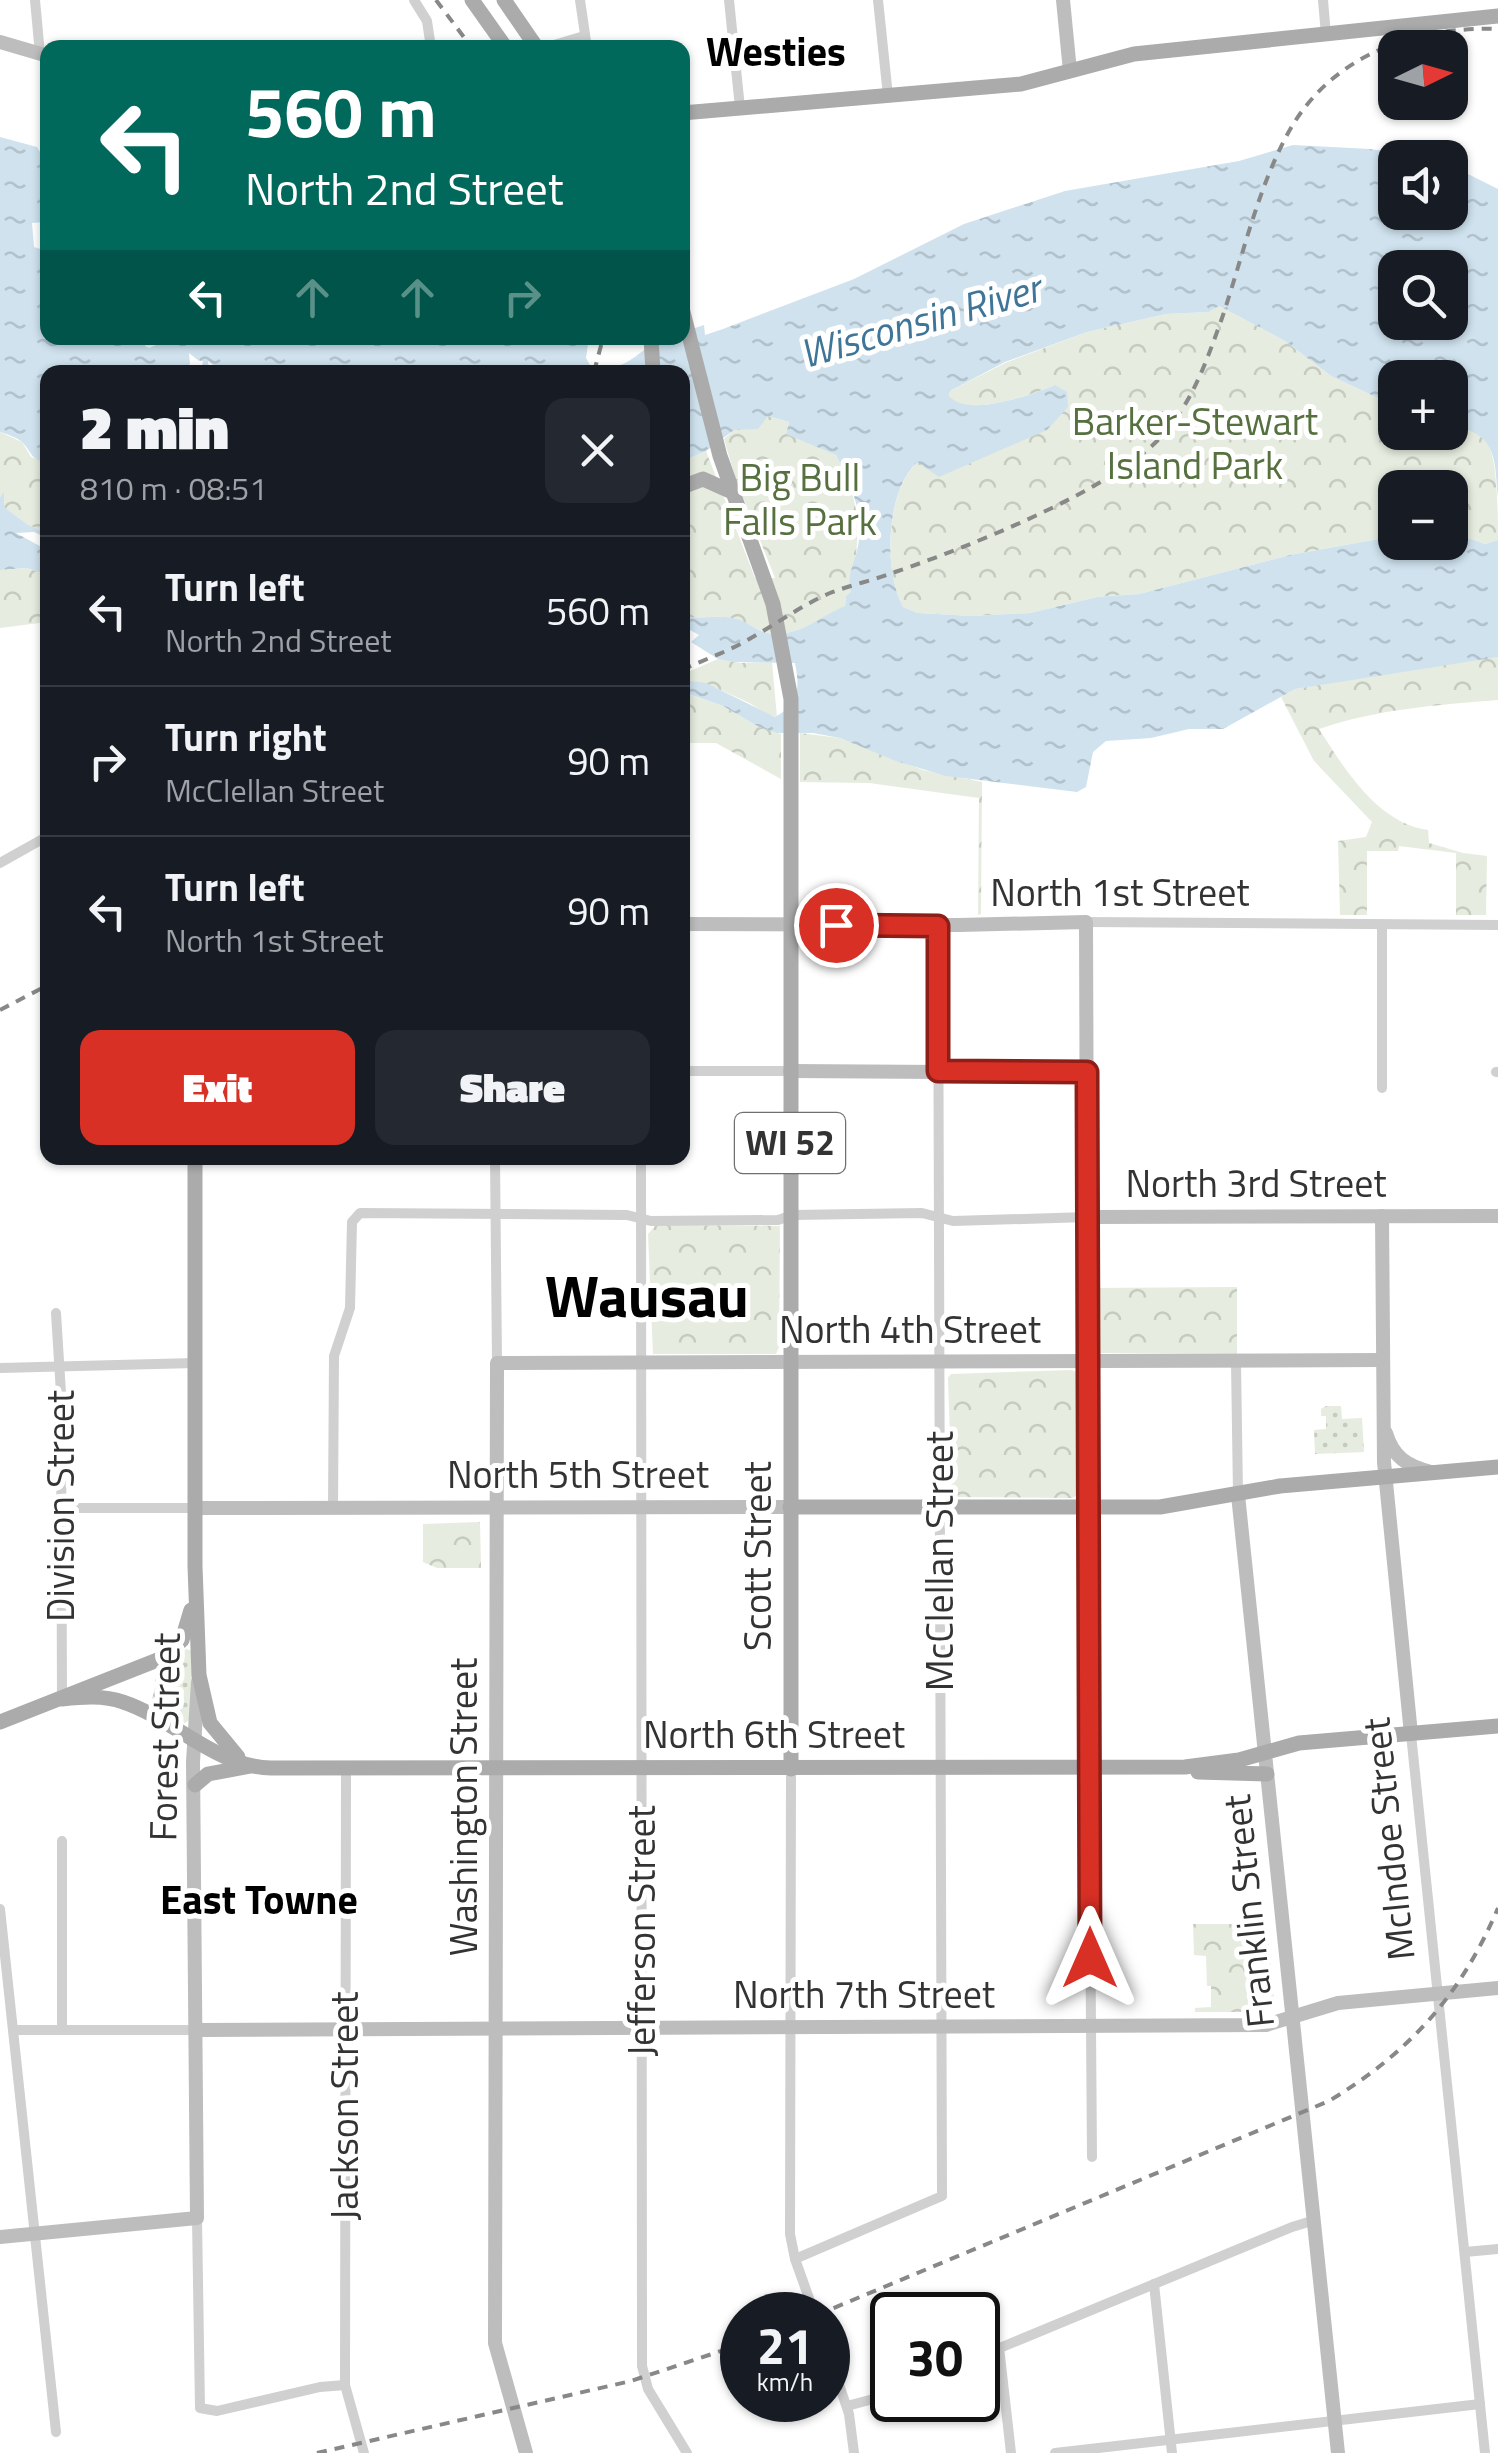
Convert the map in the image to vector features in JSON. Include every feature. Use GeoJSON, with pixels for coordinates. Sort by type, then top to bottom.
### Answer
{"type":"FeatureCollection","features":[{"type":"Feature","properties":{"kind":"main road"},"geometry":{"type":"LineString","coordinates":[[472,0],[500,40]]}},
{"type":"Feature","properties":{"kind":"main road"},"geometry":{"type":"LineString","coordinates":[[504,0],[534,40]]}},
{"type":"Feature","properties":{"kind":"main road"},"geometry":{"type":"LineString","coordinates":[[690,112],[1022,84],[1134,54],[1498,16]]}},
{"type":"Feature","properties":{"kind":"main road","name":"WI 52"},"geometry":{"type":"LineString","coordinates":[[690,336],[732,492]]}},
{"type":"Feature","properties":{"kind":"main road"},"geometry":{"type":"LineString","coordinates":[[690,484],[703,479],[732,492]]}},
{"type":"Feature","properties":{"kind":"main road","name":"Scott Street"},"geometry":{"type":"LineString","coordinates":[[732,492],[767,582],[788,676],[791,1768]]}},
{"type":"Feature","properties":{"kind":"main road","name":"Forest Street"},"geometry":{"type":"LineString","coordinates":[[195,1165],[199,1676]]}},
{"type":"Feature","properties":{"kind":"main road","name":"North 5th Street"},"geometry":{"type":"LineString","coordinates":[[790,1507],[1171,1506],[1280,1486],[1498,1467]]}},
{"type":"Feature","properties":{"kind":"main road"},"geometry":{"type":"LineString","coordinates":[[0,1722],[62,1699],[84,1686],[152,1663],[174,1648],[188,1625],[196,1566]]}},
{"type":"Feature","properties":{"kind":"main road"},"geometry":{"type":"LineString","coordinates":[[199,1676],[212,1728],[226,1746],[251,1766]]}},
{"type":"Feature","properties":{"kind":"main road","name":"North 6th Street"},"geometry":{"type":"LineString","coordinates":[[62,1699],[91,1697],[123,1702],[251,1766],[346,1768],[1185,1767],[1229,1762],[1300,1743],[1498,1726]]}},
{"type":"Feature","properties":{"kind":"main road"},"geometry":{"type":"LineString","coordinates":[[196,1786],[208,1774],[251,1766]]}},
{"type":"Feature","properties":{"kind":"main road"},"geometry":{"type":"LineString","coordinates":[[1185,1767],[1206,1774],[1267,1774]]}},
{"type":"Feature","properties":{"kind":"street"},"geometry":{"type":"LineString","coordinates":[[36,0],[42,40]]}},
{"type":"Feature","properties":{"kind":"street"},"geometry":{"type":"LineString","coordinates":[[414,0],[427,21],[430,40]]}},
{"type":"Feature","properties":{"kind":"street"},"geometry":{"type":"LineString","coordinates":[[580,0],[586,40]]}},
{"type":"Feature","properties":{"kind":"street"},"geometry":{"type":"LineString","coordinates":[[730,0],[740,108]]}},
{"type":"Feature","properties":{"kind":"street"},"geometry":{"type":"LineString","coordinates":[[878,0],[888,96]]}},
{"type":"Feature","properties":{"kind":"street"},"geometry":{"type":"LineString","coordinates":[[1063,0],[1070,71]]}},
{"type":"Feature","properties":{"kind":"street"},"geometry":{"type":"LineString","coordinates":[[1324,0],[1326,36]]}},
{"type":"Feature","properties":{"kind":"street"},"geometry":{"type":"LineString","coordinates":[[0,42],[40,54]]}},
{"type":"Feature","properties":{"kind":"street"},"geometry":{"type":"LineString","coordinates":[[0,863],[40,840]]}},
{"type":"Feature","properties":{"kind":"street"},"geometry":{"type":"LineString","coordinates":[[1086,922],[1092,2156]]}},
{"type":"Feature","properties":{"kind":"street","name":"North 1st Street"},"geometry":{"type":"LineString","coordinates":[[690,924],[1498,925]]}},
{"type":"Feature","properties":{"kind":"street"},"geometry":{"type":"LineString","coordinates":[[1382,924],[1382,1088]]}},
{"type":"Feature","properties":{"kind":"street","name":"McClellan Street"},"geometry":{"type":"LineString","coordinates":[[795,2259],[942,2196],[938,926]]}},
{"type":"Feature","properties":{"kind":"street"},"geometry":{"type":"LineString","coordinates":[[690,1071],[1087,1072]]}},
{"type":"Feature","properties":{"kind":"street","name":"Washington Street"},"geometry":{"type":"LineString","coordinates":[[495,1165],[496,2344],[526,2453]]}},
{"type":"Feature","properties":{"kind":"street","name":"Jefferson Street"},"geometry":{"type":"LineString","coordinates":[[641,1165],[642,2368],[648,2389],[687,2453]]}},
{"type":"Feature","properties":{"kind":"street","name":"North 3rd Street"},"geometry":{"type":"LineString","coordinates":[[333,1508],[334,1356],[350,1308],[351,1225],[357,1214],[625,1214],[642,1220],[776,1220],[790,1215],[922,1213],[960,1220],[1498,1216]]}},
{"type":"Feature","properties":{"kind":"street","name":"McIndoe Street"},"geometry":{"type":"LineString","coordinates":[[1382,1216],[1384,1477],[1485,2453]]}},
{"type":"Feature","properties":{"kind":"street","name":"Division Street"},"geometry":{"type":"LineString","coordinates":[[56,1313],[62,1699]]}},
{"type":"Feature","properties":{"kind":"street","name":"North 4th Street"},"geometry":{"type":"LineString","coordinates":[[497,1363],[1383,1360]]}},
{"type":"Feature","properties":{"kind":"street","name":"Franklin Street"},"geometry":{"type":"LineString","coordinates":[[1236,1362],[1238,1495],[1338,2453]]}},
{"type":"Feature","properties":{"kind":"street"},"geometry":{"type":"LineString","coordinates":[[0,1368],[196,1364]]}},
{"type":"Feature","properties":{"kind":"street"},"geometry":{"type":"LineString","coordinates":[[1383,1423],[1399,1458],[1410,1466],[1434,1473]]}},
{"type":"Feature","properties":{"kind":"street","name":"North 5th Street"},"geometry":{"type":"LineString","coordinates":[[196,1508],[790,1507]]}},
{"type":"Feature","properties":{"kind":"street"},"geometry":{"type":"LineString","coordinates":[[62,1508],[196,1508]]}},
{"type":"Feature","properties":{"kind":"street","name":"Forest Street"},"geometry":{"type":"LineString","coordinates":[[199,1676],[194,1740],[198,2403],[201,2409],[216,2410],[346,2385]]}},
{"type":"Feature","properties":{"kind":"street","name":"Jackson Street"},"geometry":{"type":"LineString","coordinates":[[346,1768],[346,2385],[362,2448]]}},
{"type":"Feature","properties":{"kind":"street","name":"Scott Street"},"geometry":{"type":"LineString","coordinates":[[791,1768],[790,2234],[807,2292]]}},
{"type":"Feature","properties":{"kind":"street"},"geometry":{"type":"LineString","coordinates":[[62,1841],[62,2030]]}},
{"type":"Feature","properties":{"kind":"street"},"geometry":{"type":"LineString","coordinates":[[0,1910],[6,2013],[13,2030],[56,2432]]}},
{"type":"Feature","properties":{"kind":"street","name":"North 7th Street"},"geometry":{"type":"LineString","coordinates":[[196,2030],[1266,2025],[1338,2003],[1498,1988]]}},
{"type":"Feature","properties":{"kind":"street"},"geometry":{"type":"LineString","coordinates":[[13,2030],[196,2030]]}},
{"type":"Feature","properties":{"kind":"street"},"geometry":{"type":"LineString","coordinates":[[0,2237],[197,2218]]}},
{"type":"Feature","properties":{"kind":"street"},"geometry":{"type":"LineString","coordinates":[[1011,2453],[1000,2347],[1315,2220]]}},
{"type":"Feature","properties":{"kind":"street"},"geometry":{"type":"LineString","coordinates":[[1465,2252],[1498,2249]]}},
{"type":"Feature","properties":{"kind":"street"},"geometry":{"type":"LineString","coordinates":[[1154,2284],[1171,2448]]}},
{"type":"Feature","properties":{"kind":"street"},"geometry":{"type":"LineString","coordinates":[[1055,2453],[1171,2448],[1480,2404]]}},
{"type":"Feature","properties":{"kind":"street"},"geometry":{"type":"LineString","coordinates":[[849,2422],[854,2453]]}},
{"type":"Feature","properties":{"kind":"green space","name":"Barker-Stewart Island Park"},"geometry":{"type":"Polygon","coordinates":[[[1219,306],[1285,341],[1331,376],[1378,398],[1378,450],[1468,450],[1468,429],[1484,438],[1491,450],[1495,474],[1498,540],[1485,544],[1468,539],[1468,470],[1378,470],[1378,539],[1290,555],[1139,594],[1097,597],[1030,613],[972,616],[918,613],[903,607],[892,573],[891,531],[899,492],[907,475],[918,461],[1055,385],[1019,398],[980,405],[955,404],[950,391],[1005,363],[1087,332],[1166,314],[1209,312],[1219,306]]]}},
{"type":"Feature","properties":{"kind":"green space","name":"Big Bull Falls Park"},"geometry":{"type":"Polygon","coordinates":[[[768,416],[789,422],[786,433],[836,455],[852,492],[857,522],[851,593],[846,596],[845,606],[789,632],[774,634],[730,618],[690,617],[690,458],[706,451],[755,578],[775,578],[724,439],[734,430],[768,416]]]}},
{"type":"Feature","properties":{"kind":"green space"},"geometry":{"type":"Polygon","coordinates":[[[0,432],[22,442],[31,457],[40,460],[40,530],[4,507],[4,493],[0,497],[0,432]]]}},
{"type":"Feature","properties":{"kind":"green space"},"geometry":{"type":"Polygon","coordinates":[[[27,568],[40,573],[40,623],[0,628],[0,570],[27,568]]]}},
{"type":"Feature","properties":{"kind":"green space"},"geometry":{"type":"Polygon","coordinates":[[[1498,657],[1498,700],[1385,712],[1319,729],[1351,776],[1393,817],[1428,830],[1429,843],[1487,856],[1486,915],[1456,915],[1456,853],[1399,846],[1398,851],[1367,851],[1367,915],[1340,915],[1338,841],[1366,837],[1372,822],[1314,761],[1281,697],[1295,689],[1498,657]]]}},
{"type":"Feature","properties":{"kind":"green space"},"geometry":{"type":"Polygon","coordinates":[[[718,659],[772,662],[777,717],[716,688],[690,681],[690,671],[718,659]]]}},
{"type":"Feature","properties":{"kind":"green space"},"geometry":{"type":"Polygon","coordinates":[[[690,695],[781,734],[781,779],[716,743],[690,743],[690,695]]]}},
{"type":"Feature","properties":{"kind":"green space"},"geometry":{"type":"Polygon","coordinates":[[[800,733],[840,738],[923,770],[982,782],[981,914],[978,915],[979,798],[869,783],[800,782],[800,733]]]}},
{"type":"Feature","properties":{"kind":"green space"},"geometry":{"type":"Polygon","coordinates":[[[655,1226],[780,1226],[776,1354],[653,1354],[648,1234],[655,1226]]]}},
{"type":"Feature","properties":{"kind":"green space"},"geometry":{"type":"Polygon","coordinates":[[[1237,1287],[1237,1354],[1097,1353],[1096,1288],[1237,1287]]]}},
{"type":"Feature","properties":{"kind":"green space"},"geometry":{"type":"Polygon","coordinates":[[[1071,1370],[1079,1377],[1078,1495],[952,1497],[948,1378],[951,1374],[1071,1370]]]}},
{"type":"Feature","properties":{"kind":"green space"},"geometry":{"type":"Polygon","coordinates":[[[1341,1406],[1342,1419],[1362,1418],[1364,1452],[1315,1454],[1314,1430],[1326,1429],[1326,1416],[1321,1416],[1321,1409],[1341,1406]]]}},
{"type":"Feature","properties":{"kind":"green space"},"geometry":{"type":"Polygon","coordinates":[[[480,1522],[481,1568],[437,1568],[423,1562],[423,1524],[480,1522]]]}},
{"type":"Feature","properties":{"kind":"green space"},"geometry":{"type":"Polygon","coordinates":[[[186,1649],[192,1651],[192,1718],[185,1723],[150,1705],[155,1671],[172,1663],[186,1649]]]}},
{"type":"Feature","properties":{"kind":"green space"},"geometry":{"type":"Polygon","coordinates":[[[1193,1924],[1267,1924],[1275,2008],[1195,2012],[1195,2008],[1211,2007],[1211,1986],[1207,1986],[1206,1956],[1194,1955],[1193,1924]]]}},
{"type":"Feature","properties":{"kind":"water"},"geometry":{"type":"Polygon","coordinates":[[[0,137],[37,147],[40,152],[40,222],[32,223],[34,247],[40,249],[40,345],[588,345],[586,358],[590,365],[213,365],[208,361],[208,365],[202,365],[203,361],[189,353],[189,365],[40,365],[40,460],[23,443],[0,432],[0,137]]]}},
{"type":"Feature","properties":{"kind":"water","name":"Wisconsin River"},"geometry":{"type":"Polygon","coordinates":[[[1293,145],[1378,150],[1378,230],[1468,230],[1468,174],[1498,189],[1498,497],[1490,448],[1468,430],[1468,360],[1378,360],[1378,398],[1331,376],[1285,341],[1219,306],[1209,312],[1166,314],[1087,332],[1005,362],[950,391],[949,396],[958,402],[984,405],[1055,385],[1067,392],[1068,407],[1047,430],[939,477],[917,462],[907,475],[894,511],[890,552],[903,607],[918,613],[1030,613],[1097,597],[1139,594],[1290,555],[1378,539],[1378,560],[1468,560],[1468,538],[1485,544],[1498,540],[1498,657],[1295,689],[1223,729],[1189,729],[1151,738],[1106,741],[1093,752],[1086,787],[1077,792],[946,776],[840,738],[777,733],[690,694],[690,681],[706,683],[775,717],[793,701],[797,680],[795,663],[718,659],[691,642],[699,635],[690,630],[690,617],[731,618],[774,634],[790,632],[845,606],[846,596],[851,592],[859,522],[855,499],[836,455],[786,434],[789,422],[768,416],[758,429],[734,430],[690,458],[690,365],[620,365],[651,345],[690,345],[690,330],[704,325],[705,335],[723,329],[854,279],[964,224],[1065,191],[1239,161],[1293,145]]]}},
{"type":"Feature","properties":{"kind":"water"},"geometry":{"type":"Polygon","coordinates":[[[4,492],[4,507],[40,530],[40,535],[16,533],[40,546],[40,573],[27,568],[0,570],[0,497],[4,492]]]}},
{"type":"Feature","properties":{"kind":"railway"},"geometry":{"type":"LineString","coordinates":[[436,0],[466,40]]}},
{"type":"Feature","properties":{"kind":"railway"},"geometry":{"type":"LineString","coordinates":[[690,666],[743,643],[830,593],[925,562],[1034,516],[1135,460],[1170,427],[1196,384],[1267,180],[1287,135],[1305,108],[1326,85],[1376,51],[1435,33],[1498,29]]}},
{"type":"Feature","properties":{"kind":"railway"},"geometry":{"type":"LineString","coordinates":[[596,365],[601,345]]}},
{"type":"Feature","properties":{"kind":"railway"},"geometry":{"type":"LineString","coordinates":[[0,1010],[40,989]]}},
{"type":"Feature","properties":{"kind":"railway"},"geometry":{"type":"LineString","coordinates":[[850,2301],[1329,2101],[1384,2062],[1430,2019],[1467,1968],[1498,1908]]}},
{"type":"Feature","properties":{"kind":"railway"},"geometry":{"type":"LineString","coordinates":[[317,2453],[631,2381],[720,2351]]}},
{"type":"Feature","properties":{"kind":"district","name":"Westies"},"geometry":{"type":"Point","coordinates":[776,52]}},
{"type":"Feature","properties":{"kind":"district","name":"Wausau"},"geometry":{"type":"Point","coordinates":[647,1297]}},
{"type":"Feature","properties":{"kind":"district","name":"East Towne"},"geometry":{"type":"Point","coordinates":[259,1900]}},
{"type":"Feature","properties":{"kind":"route"},"geometry":{"type":"LineString","coordinates":[[836,925],[938,926],[938,1071],[1087,1072],[1090,1958]]}}]}
